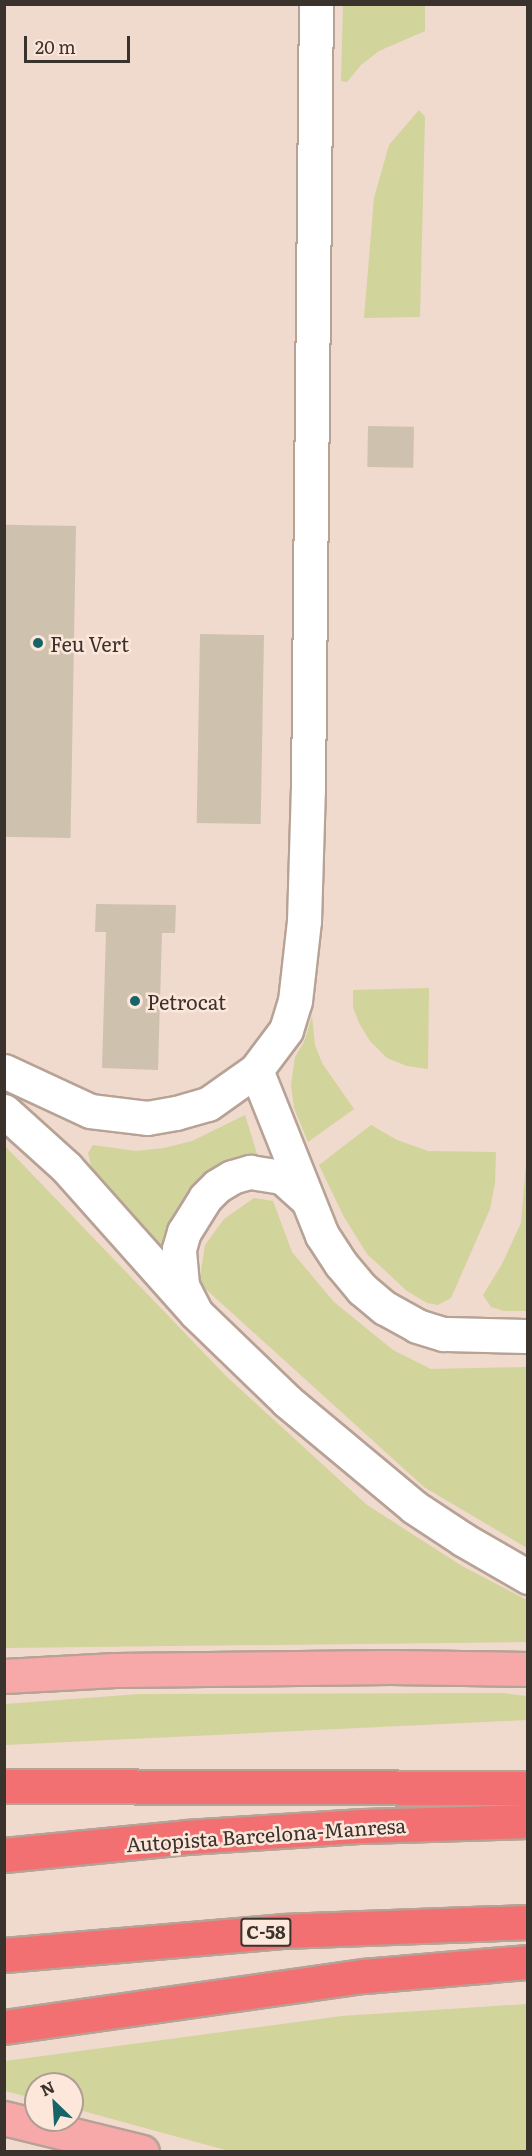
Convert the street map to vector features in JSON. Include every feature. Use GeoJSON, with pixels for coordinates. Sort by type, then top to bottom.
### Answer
{"type":"FeatureCollection","features":[{"type":"Feature","properties":{"kind":"highway"},"geometry":{"type":"LineString","coordinates":[[4,1786],[528,1788]]}},
{"type":"Feature","properties":{"kind":"highway","name":"Autopista Barcelona-Manresa"},"geometry":{"type":"LineString","coordinates":[[4,1855],[186,1837],[363,1826],[528,1821]]}},
{"type":"Feature","properties":{"kind":"highway","name":"C-58"},"geometry":{"type":"LineString","coordinates":[[4,1955],[282,1931],[528,1922]]}},
{"type":"Feature","properties":{"kind":"highway"},"geometry":{"type":"LineString","coordinates":[[4,2027],[364,1976],[528,1962]]}},
{"type":"Feature","properties":{"kind":"main road"},"geometry":{"type":"LineString","coordinates":[[4,1677],[115,1670],[390,1667],[528,1669]]}},
{"type":"Feature","properties":{"kind":"main road"},"geometry":{"type":"LineString","coordinates":[[4,2118],[142,2151]]}},
{"type":"Feature","properties":{"kind":"street"},"geometry":{"type":"LineString","coordinates":[[4,1071],[90,1111],[147,1118],[208,1104],[256,1070],[286,1030],[295,1001],[304,921],[310,637],[316,4]]}},
{"type":"Feature","properties":{"kind":"street"},"geometry":{"type":"LineString","coordinates":[[256,1070],[305,1198],[322,1234],[341,1264],[362,1288],[385,1308],[417,1326],[444,1334],[471,1337],[528,1336]]}},
{"type":"Feature","properties":{"kind":"street"},"geometry":{"type":"LineString","coordinates":[[4,1111],[66,1167],[196,1313],[287,1401],[414,1507],[464,1540],[528,1576]]}},
{"type":"Feature","properties":{"kind":"street"},"geometry":{"type":"LineString","coordinates":[[196,1313],[182,1285],[179,1249],[184,1232],[205,1198],[217,1186],[232,1177],[250,1172],[282,1177],[305,1198]]}},
{"type":"Feature","properties":{"kind":"green space"},"geometry":{"type":"Polygon","coordinates":[[[343,5],[425,5],[425,31],[379,51],[361,65],[347,82],[341,81],[343,5]]]}},
{"type":"Feature","properties":{"kind":"green space"},"geometry":{"type":"Polygon","coordinates":[[[419,110],[425,117],[420,317],[364,318],[374,198],[389,145],[419,110]]]}},
{"type":"Feature","properties":{"kind":"green space"},"geometry":{"type":"Polygon","coordinates":[[[429,988],[428,1069],[407,1066],[387,1058],[370,1041],[359,1023],[353,1007],[353,990],[429,988]]]}},
{"type":"Feature","properties":{"kind":"green space"},"geometry":{"type":"Polygon","coordinates":[[[312,1016],[315,1045],[322,1063],[354,1109],[308,1142],[294,1108],[291,1085],[295,1057],[304,1042],[312,1016]]]}},
{"type":"Feature","properties":{"kind":"green space"},"geometry":{"type":"Polygon","coordinates":[[[245,1115],[258,1157],[204,1178],[186,1197],[173,1219],[163,1239],[162,1257],[93,1175],[88,1153],[93,1145],[136,1151],[164,1148],[192,1141],[245,1115]]]}},
{"type":"Feature","properties":{"kind":"green space"},"geometry":{"type":"Polygon","coordinates":[[[371,1125],[397,1140],[428,1151],[496,1152],[495,1183],[490,1209],[451,1298],[438,1305],[427,1303],[407,1291],[367,1254],[344,1217],[319,1165],[371,1125]]]}},
{"type":"Feature","properties":{"kind":"green space"},"geometry":{"type":"Polygon","coordinates":[[[5,1146],[227,1377],[367,1505],[462,1566],[527,1600],[527,1642],[5,1648],[5,1146]]]}},
{"type":"Feature","properties":{"kind":"green space"},"geometry":{"type":"Polygon","coordinates":[[[527,1152],[527,1311],[504,1311],[491,1307],[483,1295],[502,1264],[521,1223],[527,1152]]]}},
{"type":"Feature","properties":{"kind":"green space"},"geometry":{"type":"Polygon","coordinates":[[[254,1198],[273,1201],[292,1252],[334,1302],[393,1350],[431,1369],[527,1367],[527,1548],[424,1487],[199,1283],[205,1245],[224,1219],[254,1198]]]}},
{"type":"Feature","properties":{"kind":"green space"},"geometry":{"type":"Polygon","coordinates":[[[503,1693],[527,1696],[527,1720],[5,1745],[5,1704],[140,1694],[503,1693]]]}},
{"type":"Feature","properties":{"kind":"green space"},"geometry":{"type":"Polygon","coordinates":[[[527,2004],[527,2151],[229,2151],[84,2111],[84,2072],[24,2072],[24,2096],[5,2091],[5,2061],[342,2016],[527,2004]]]}},
{"type":"Feature","properties":{"kind":"building"},"geometry":{"type":"Polygon","coordinates":[[[368,426],[414,427],[413,468],[367,467],[368,426]]]}},
{"type":"Feature","properties":{"kind":"building"},"geometry":{"type":"Polygon","coordinates":[[[4,525],[76,526],[71,838],[4,837],[4,525]]]}},
{"type":"Feature","properties":{"kind":"building"},"geometry":{"type":"Polygon","coordinates":[[[200,634],[264,635],[261,824],[197,823],[200,634]]]}},
{"type":"Feature","properties":{"kind":"building"},"geometry":{"type":"Polygon","coordinates":[[[96,904],[176,905],[175,933],[162,933],[158,1070],[102,1068],[106,932],[95,932],[96,904]]]}},
{"type":"Feature","properties":{"kind":"place","name":"Feu Vert"},"geometry":{"type":"Point","coordinates":[38,643]}},
{"type":"Feature","properties":{"kind":"place","name":"Petrocat"},"geometry":{"type":"Point","coordinates":[135,1001]}}]}
